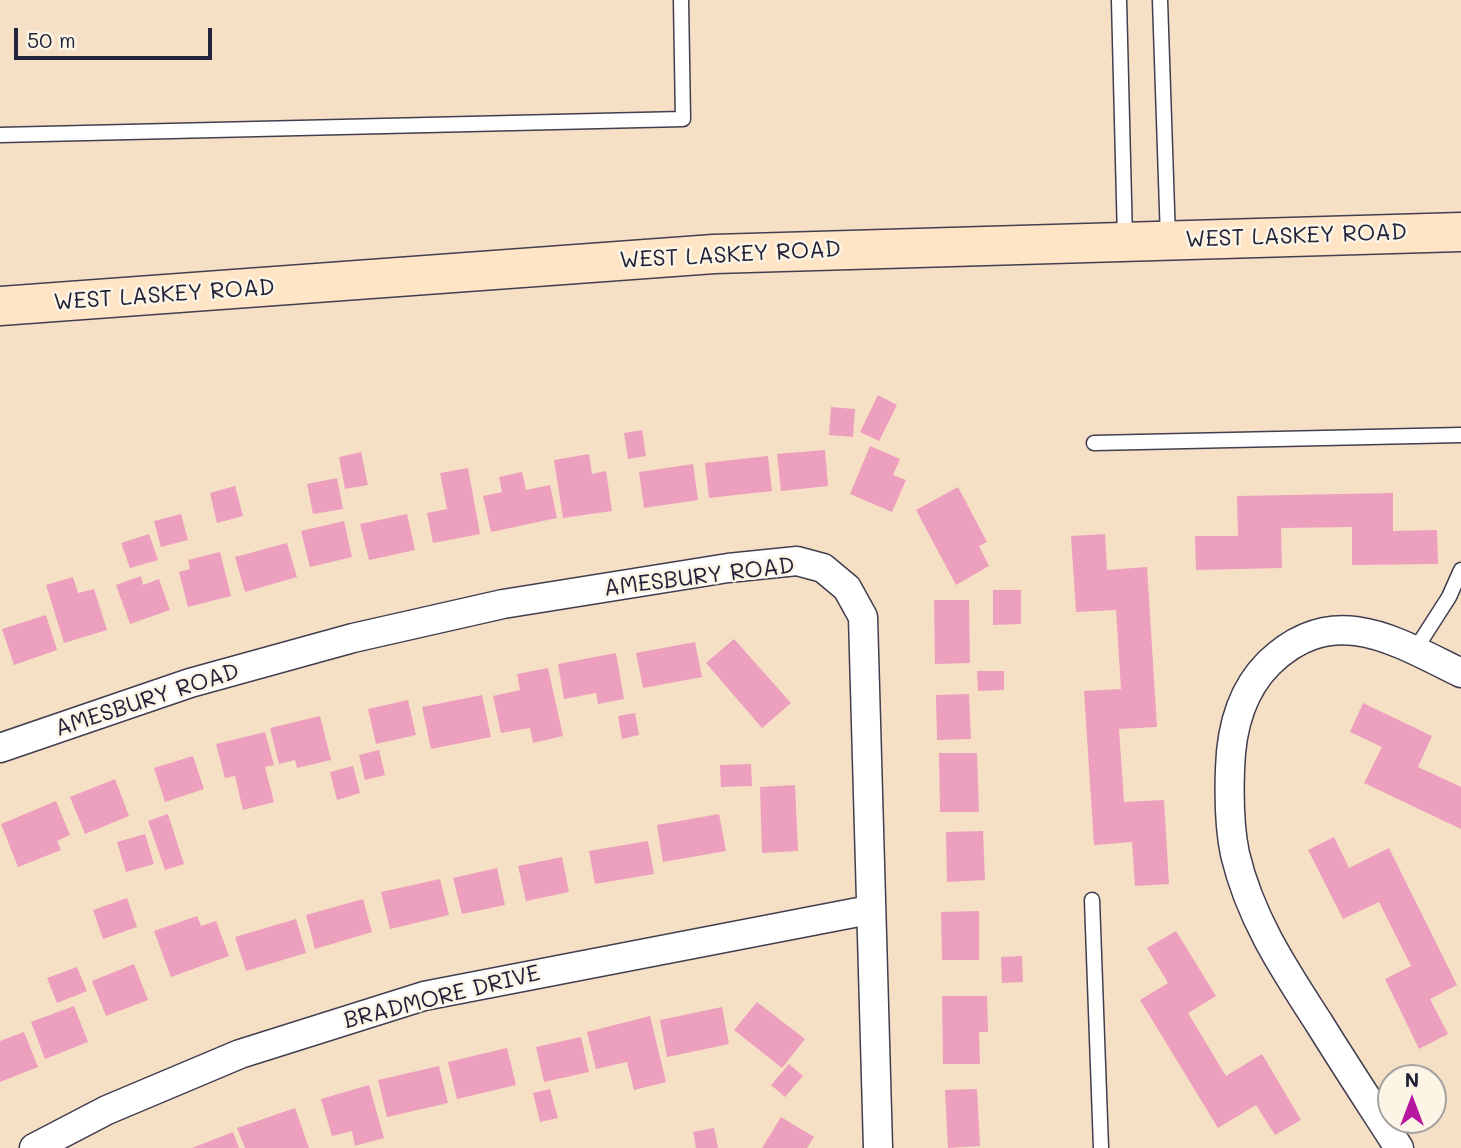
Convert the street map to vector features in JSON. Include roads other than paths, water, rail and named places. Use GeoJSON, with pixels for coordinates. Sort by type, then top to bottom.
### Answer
{"type":"FeatureCollection","features":[{"type":"Feature","properties":{"kind":"main road","name":"WEST LASKEY ROAD"},"geometry":{"type":"LineString","coordinates":[[0,306],[689,255],[1461,232]]}},
{"type":"Feature","properties":{"kind":"street","name":"AMESBURY ROAD"},"geometry":{"type":"LineString","coordinates":[[0,748],[190,683],[352,638],[503,604],[728,568],[797,561],[823,568],[848,588],[863,617],[878,1148]]}},
{"type":"Feature","properties":{"kind":"street"},"geometry":{"type":"LineString","coordinates":[[1399,1148],[1269,947],[1251,906],[1235,853],[1229,805],[1230,757],[1236,720],[1250,685],[1294,642],[1315,632],[1358,629],[1415,650],[1461,673]]}},
{"type":"Feature","properties":{"kind":"street","name":"BRADMORE DRIVE"},"geometry":{"type":"LineString","coordinates":[[34,1148],[107,1110],[240,1054],[425,996],[870,910]]}},
{"type":"Feature","properties":{"kind":"lane"},"geometry":{"type":"LineString","coordinates":[[0,135],[684,119],[681,0]]}},
{"type":"Feature","properties":{"kind":"lane"},"geometry":{"type":"LineString","coordinates":[[1119,0],[1126,242]]}},
{"type":"Feature","properties":{"kind":"lane"},"geometry":{"type":"LineString","coordinates":[[1160,0],[1168,240]]}},
{"type":"Feature","properties":{"kind":"lane"},"geometry":{"type":"LineString","coordinates":[[1094,443],[1461,435]]}},
{"type":"Feature","properties":{"kind":"lane"},"geometry":{"type":"LineString","coordinates":[[1415,650],[1449,597],[1461,570]]}},
{"type":"Feature","properties":{"kind":"lane"},"geometry":{"type":"LineString","coordinates":[[1092,900],[1101,1148]]}}]}
